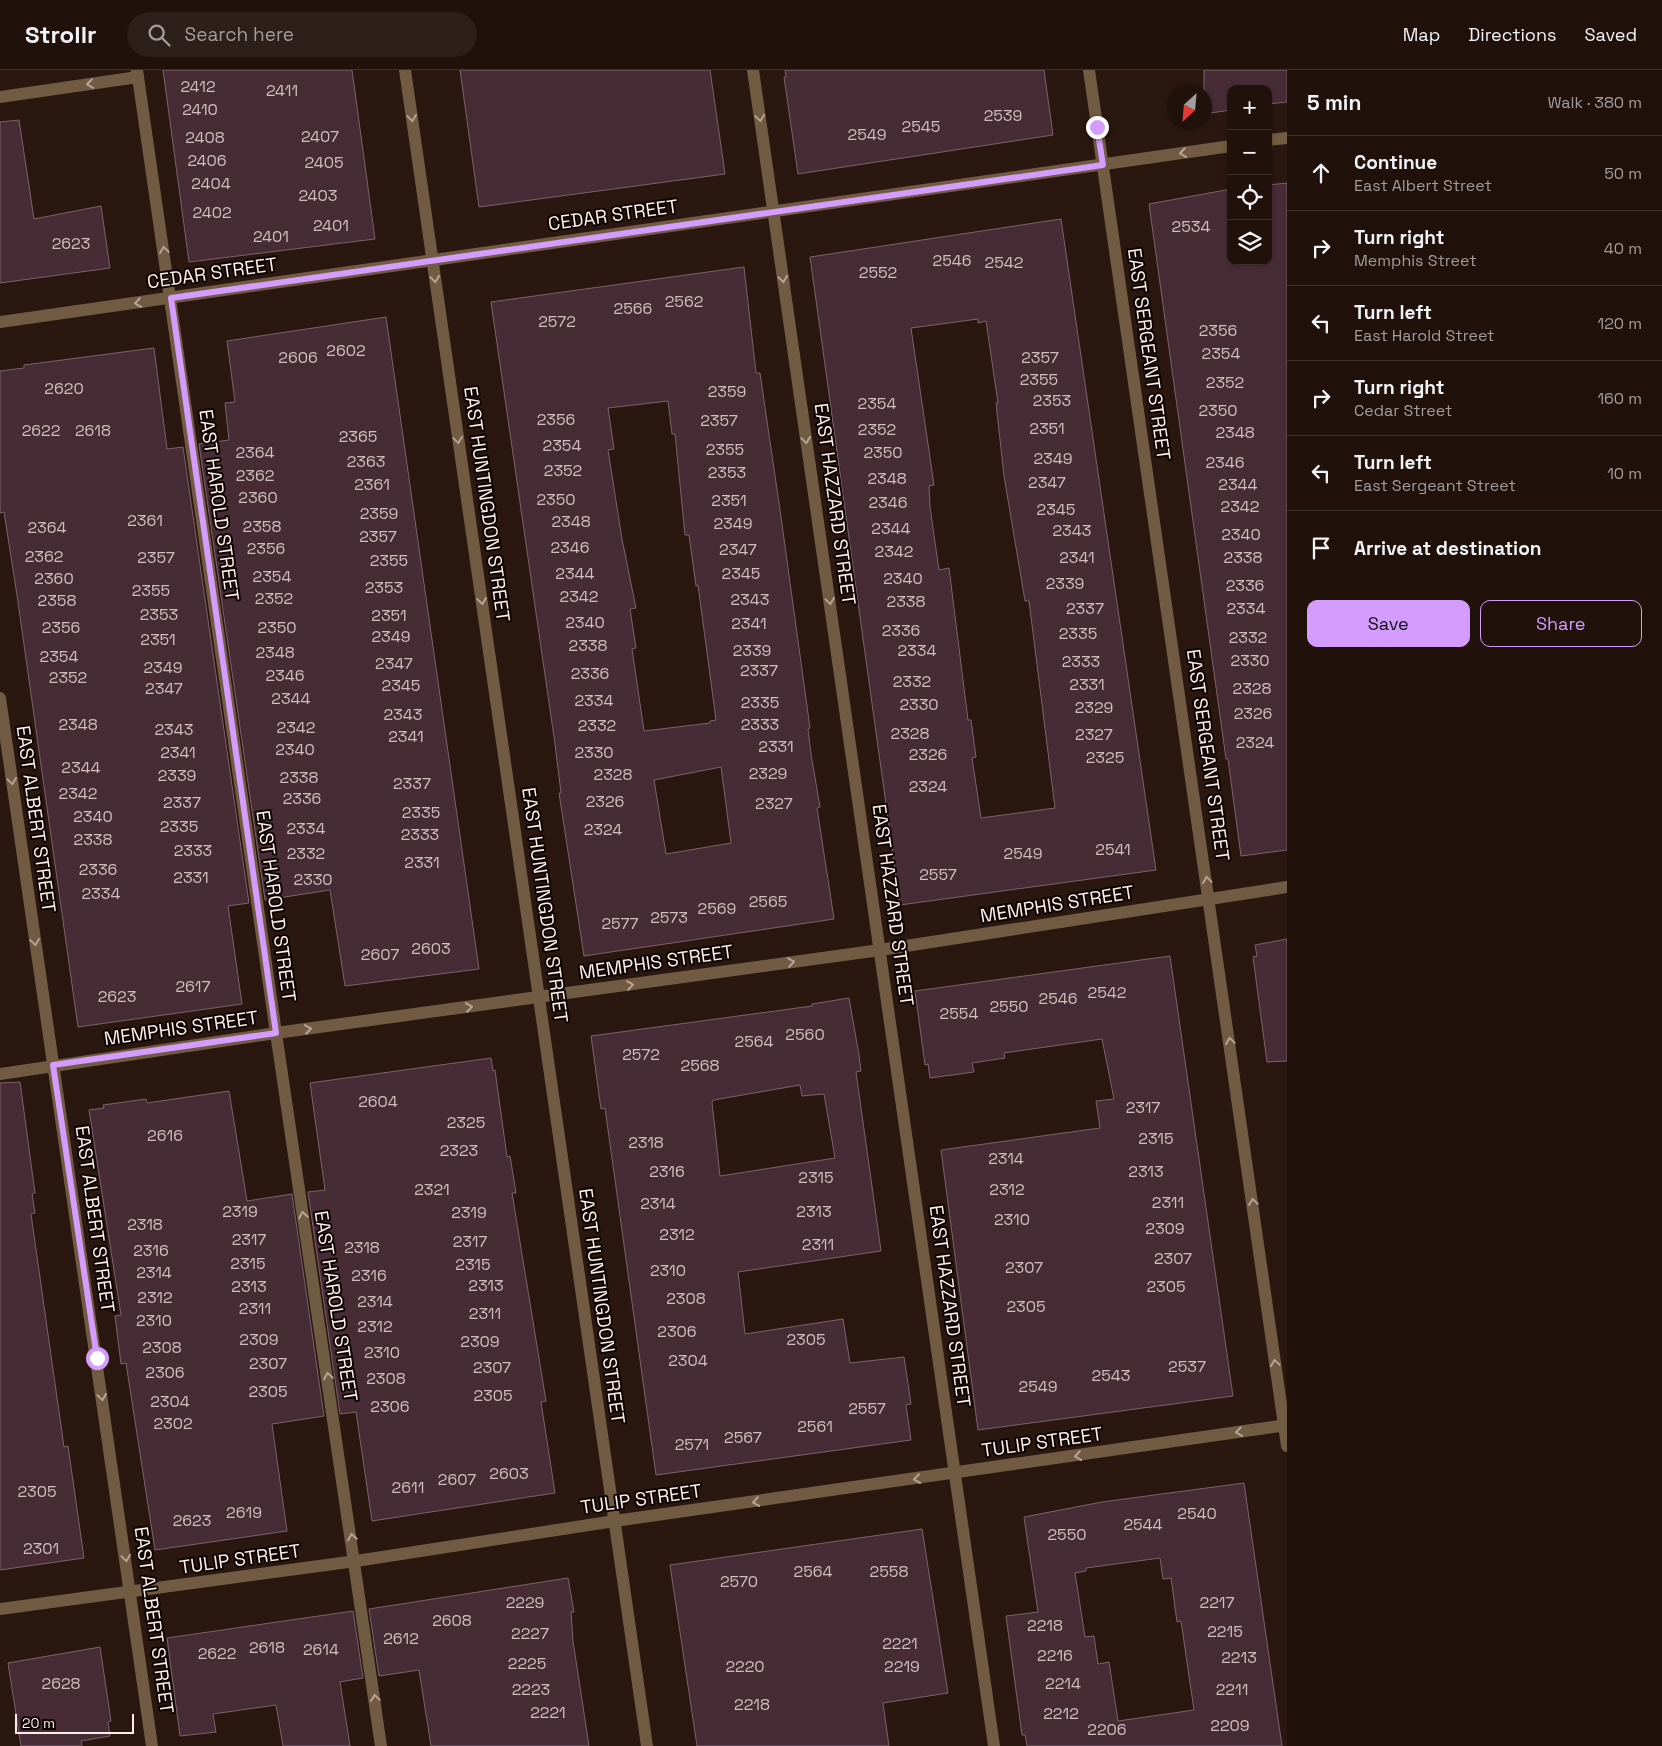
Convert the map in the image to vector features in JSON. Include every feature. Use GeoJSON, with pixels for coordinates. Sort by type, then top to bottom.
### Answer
{"type":"FeatureCollection","features":[{"type":"Feature","properties":{"kind":"street","name":"EAST HUNTINGDON STREET"},"geometry":{"type":"LineString","coordinates":[[405,70],[647,1746]]}},
{"type":"Feature","properties":{"kind":"street","name":"EAST HAZZARD STREET"},"geometry":{"type":"LineString","coordinates":[[753,70],[994,1746]]}},
{"type":"Feature","properties":{"kind":"street","name":"EAST SERGEANT STREET"},"geometry":{"type":"LineString","coordinates":[[1089,70],[1286,1426],[1287,1446]]}},
{"type":"Feature","properties":{"kind":"street"},"geometry":{"type":"LineString","coordinates":[[0,97],[138,73]]}},
{"type":"Feature","properties":{"kind":"street","name":"EAST HAROLD STREET"},"geometry":{"type":"LineString","coordinates":[[138,73],[276,1033],[382,1746]]}},
{"type":"Feature","properties":{"kind":"street"},"geometry":{"type":"LineString","coordinates":[[1272,140],[1287,138]]}},
{"type":"Feature","properties":{"kind":"street","name":"CEDAR STREET"},"geometry":{"type":"LineString","coordinates":[[0,322],[1227,147]]}},
{"type":"Feature","properties":{"kind":"street","name":"EAST ALBERT STREET"},"geometry":{"type":"LineString","coordinates":[[0,698],[132,1593],[152,1746]]}},
{"type":"Feature","properties":{"kind":"street","name":"MEMPHIS STREET"},"geometry":{"type":"LineString","coordinates":[[0,1074],[276,1033],[880,950],[1287,887]]}},
{"type":"Feature","properties":{"kind":"street","name":"TULIP STREET"},"geometry":{"type":"LineString","coordinates":[[0,1609],[132,1593],[614,1521],[1286,1426]]}},
{"type":"Feature","properties":{"kind":"building"},"geometry":{"type":"Polygon","coordinates":[[[163,70],[352,70],[375,239],[189,262],[163,70]]]}},
{"type":"Feature","properties":{"kind":"building"},"geometry":{"type":"Polygon","coordinates":[[[460,70],[710,70],[725,174],[479,207],[460,70]]]}},
{"type":"Feature","properties":{"kind":"building"},"geometry":{"type":"Polygon","coordinates":[[[785,70],[1044,70],[1053,135],[798,174],[784,77],[786,77],[785,70]]]}},
{"type":"Feature","properties":{"kind":"building"},"geometry":{"type":"Polygon","coordinates":[[[1204,70],[1287,70],[1287,102],[1272,104],[1272,85],[1227,85],[1227,111],[1212,113],[1212,85],[1204,85],[1204,70]]]}},
{"type":"Feature","properties":{"kind":"building"},"geometry":{"type":"Polygon","coordinates":[[[19,120],[34,219],[101,206],[110,268],[0,283],[0,122],[19,120]]]}},
{"type":"Feature","properties":{"kind":"building"},"geometry":{"type":"Polygon","coordinates":[[[1287,183],[1287,850],[1241,856],[1149,204],[1227,190],[1227,265],[1272,265],[1272,185],[1287,183]]]}},
{"type":"Feature","properties":{"kind":"building"},"geometry":{"type":"Polygon","coordinates":[[[1061,219],[1156,870],[900,905],[810,257],[1061,219]],[[978,319],[911,328],[934,485],[929,486],[930,507],[939,570],[949,568],[968,720],[971,720],[976,757],[972,758],[981,818],[1055,808],[1029,601],[1025,601],[1004,476],[996,403],[998,403],[986,321],[978,323],[978,319]]]}},
{"type":"Feature","properties":{"kind":"building"},"geometry":{"type":"Polygon","coordinates":[[[744,267],[756,373],[760,373],[781,517],[810,728],[808,729],[811,754],[820,807],[817,808],[834,919],[584,956],[559,793],[561,793],[555,744],[491,302],[744,267]],[[668,401],[608,408],[614,449],[608,450],[622,539],[636,608],[630,609],[636,648],[632,649],[644,731],[710,723],[710,721],[716,720],[698,585],[696,586],[689,535],[685,535],[675,434],[672,434],[668,401]],[[721,767],[654,780],[666,854],[731,843],[721,767]]]}},
{"type":"Feature","properties":{"kind":"building"},"geometry":{"type":"Polygon","coordinates":[[[386,317],[479,969],[345,986],[330,890],[265,900],[199,444],[229,440],[225,403],[235,402],[227,341],[386,317]]]}},
{"type":"Feature","properties":{"kind":"building"},"geometry":{"type":"Polygon","coordinates":[[[154,348],[167,449],[183,447],[249,903],[228,906],[242,1004],[78,1027],[17,595],[4,512],[0,513],[0,371],[24,368],[24,365],[154,348]]]}},
{"type":"Feature","properties":{"kind":"building"},"geometry":{"type":"Polygon","coordinates":[[[1287,939],[1287,1061],[1267,1062],[1253,957],[1257,956],[1255,945],[1287,939]]]}},
{"type":"Feature","properties":{"kind":"building"},"geometry":{"type":"Polygon","coordinates":[[[1170,956],[1233,1396],[978,1430],[941,1150],[1100,1128],[1096,1101],[1114,1099],[1102,1039],[1004,1053],[1005,1058],[972,1063],[974,1072],[930,1078],[928,1064],[925,1065],[915,991],[1170,956]]]}},
{"type":"Feature","properties":{"kind":"building"},"geometry":{"type":"Polygon","coordinates":[[[849,998],[859,1055],[861,1071],[856,1072],[881,1251],[738,1272],[745,1334],[843,1319],[850,1363],[904,1357],[911,1404],[906,1405],[911,1440],[656,1475],[605,1108],[601,1109],[591,1036],[812,1006],[812,1004],[849,998]],[[800,1085],[714,1100],[712,1102],[720,1176],[835,1158],[824,1094],[802,1096],[800,1085]]]}},
{"type":"Feature","properties":{"kind":"building"},"geometry":{"type":"Polygon","coordinates":[[[491,1058],[493,1071],[495,1070],[507,1157],[510,1156],[516,1193],[512,1193],[546,1401],[541,1402],[555,1493],[372,1521],[356,1412],[340,1414],[308,1192],[325,1190],[310,1083],[491,1058]]]}},
{"type":"Feature","properties":{"kind":"building"},"geometry":{"type":"Polygon","coordinates":[[[20,1082],[35,1193],[32,1194],[35,1213],[31,1214],[64,1447],[68,1446],[84,1558],[0,1570],[0,1083],[20,1082]]]}},
{"type":"Feature","properties":{"kind":"building"},"geometry":{"type":"Polygon","coordinates":[[[229,1091],[247,1201],[292,1194],[324,1416],[272,1424],[287,1531],[155,1550],[126,1363],[121,1364],[115,1316],[121,1315],[89,1110],[104,1108],[103,1105],[146,1099],[147,1103],[229,1091]]]}},
{"type":"Feature","properties":{"kind":"building"},"geometry":{"type":"Polygon","coordinates":[[[1244,1483],[1282,1746],[1027,1746],[1025,1735],[1022,1735],[1006,1616],[1038,1612],[1024,1517],[1102,1502],[1244,1483]],[[1160,1558],[1086,1568],[1086,1571],[1075,1573],[1085,1637],[1094,1636],[1098,1664],[1109,1662],[1118,1721],[1194,1710],[1181,1621],[1177,1622],[1171,1578],[1163,1579],[1160,1558]]]}},
{"type":"Feature","properties":{"kind":"building"},"geometry":{"type":"Polygon","coordinates":[[[922,1529],[948,1693],[883,1703],[889,1746],[697,1746],[670,1565],[922,1529]]]}},
{"type":"Feature","properties":{"kind":"building"},"geometry":{"type":"Polygon","coordinates":[[[568,1578],[574,1612],[571,1612],[573,1641],[589,1746],[431,1746],[419,1670],[379,1676],[369,1609],[568,1578]]]}},
{"type":"Feature","properties":{"kind":"building"},"geometry":{"type":"Polygon","coordinates":[[[353,1611],[363,1678],[340,1682],[350,1746],[283,1746],[276,1705],[213,1714],[216,1732],[180,1736],[167,1638],[353,1611]]]}},
{"type":"Feature","properties":{"kind":"building"},"geometry":{"type":"Polygon","coordinates":[[[100,1647],[111,1721],[108,1722],[110,1736],[81,1741],[82,1746],[21,1746],[8,1663],[100,1647]]]}},
{"type":"Feature","properties":{"kind":"route"},"geometry":{"type":"LineString","coordinates":[[97,1358],[53,1065],[276,1033],[171,298],[1103,165],[1097,127]]}}]}
